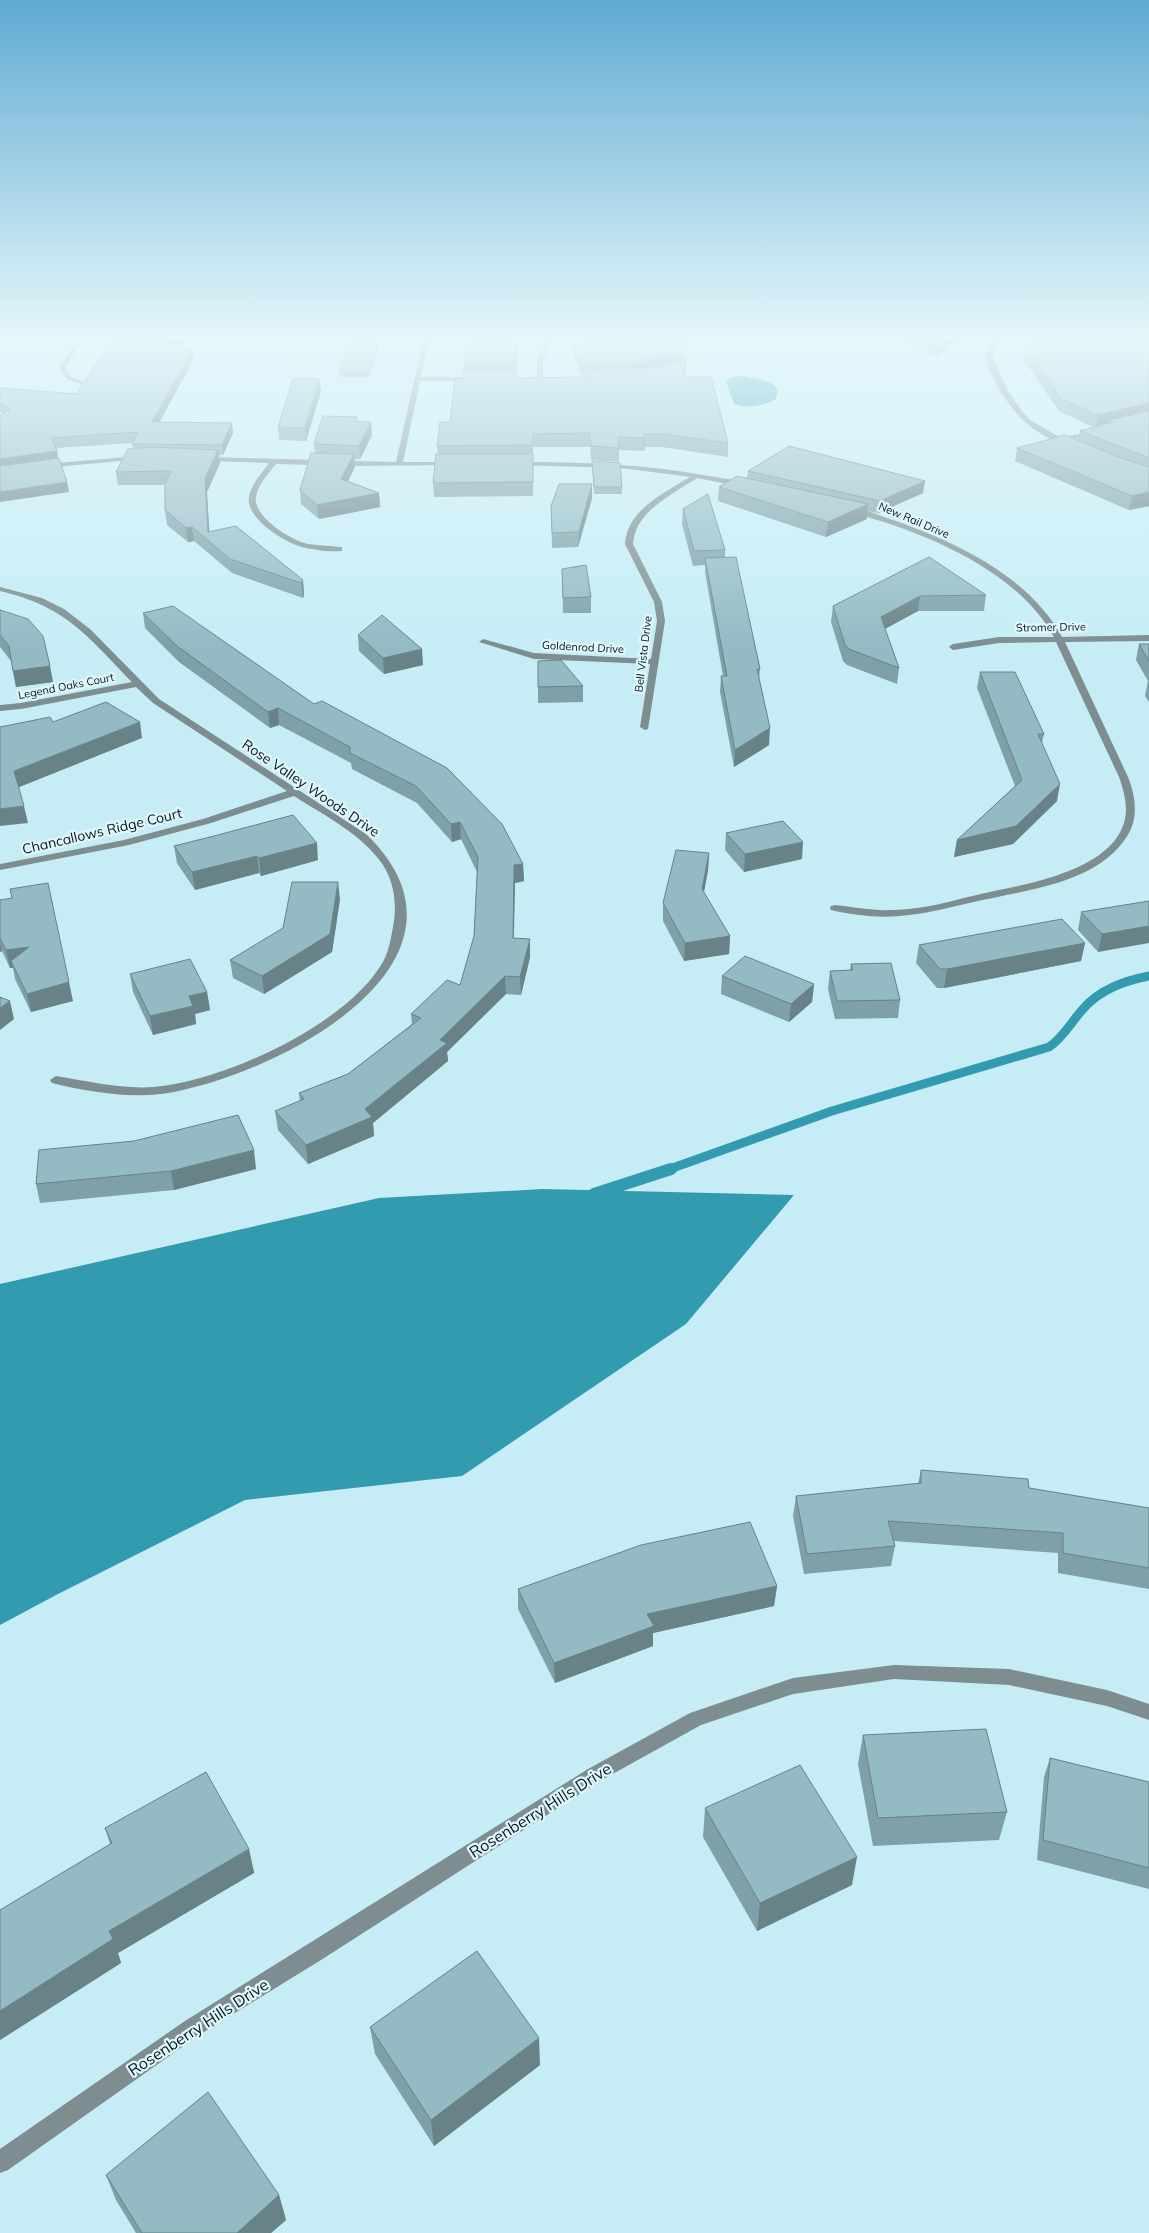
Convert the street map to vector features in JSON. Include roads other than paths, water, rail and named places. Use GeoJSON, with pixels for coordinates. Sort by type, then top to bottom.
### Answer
{"type":"FeatureCollection","features":[{"type":"Feature","properties":{"kind":"street"},"geometry":{"type":"LineString","coordinates":[[399,464],[404,439]]}},
{"type":"Feature","properties":{"kind":"street"},"geometry":{"type":"LineString","coordinates":[[1056,439],[1077,448]]}},
{"type":"Feature","properties":{"kind":"street"},"geometry":{"type":"LineString","coordinates":[[1059,441],[1067,439]]}},
{"type":"Feature","properties":{"kind":"street"},"geometry":{"type":"LineString","coordinates":[[38,467],[101,459],[153,457]]}},
{"type":"Feature","properties":{"kind":"street"},"geometry":{"type":"LineString","coordinates":[[196,458],[274,462],[457,464]]}},
{"type":"Feature","properties":{"kind":"street"},"geometry":{"type":"LineString","coordinates":[[274,462],[253,492],[251,500],[253,510],[272,528],[301,544],[339,549]]}},
{"type":"Feature","properties":{"kind":"street"},"geometry":{"type":"LineString","coordinates":[[505,464],[607,465],[697,475],[755,488]]}},
{"type":"Feature","properties":{"kind":"street","name":"Bell Vista Drive"},"geometry":{"type":"LineString","coordinates":[[645,727],[653,662],[661,620],[658,602],[629,544],[627,536],[638,518],[650,507],[697,475]]}},
{"type":"Feature","properties":{"kind":"street","name":"New Rail Drive"},"geometry":{"type":"LineString","coordinates":[[835,908],[899,913],[952,904],[1073,874],[1091,864],[1117,842],[1129,822],[1130,798],[1058,638],[1035,604],[1016,587],[993,572],[930,537],[898,524],[842,507]]}},
{"type":"Feature","properties":{"kind":"street","name":"Rose Valley Woods Drive"},"geometry":{"type":"LineString","coordinates":[[0,589],[32,598],[61,610],[91,636],[136,684],[156,701],[362,836],[377,850],[395,878],[400,893],[402,911],[388,963],[373,983],[339,1015],[285,1048],[257,1061],[196,1082],[168,1089],[143,1091],[56,1080]]}},
{"type":"Feature","properties":{"kind":"street","name":"Stromer Drive"},"geometry":{"type":"LineString","coordinates":[[953,647],[1000,640],[1149,638]]}},
{"type":"Feature","properties":{"kind":"street","name":"Goldenrod Drive"},"geometry":{"type":"LineString","coordinates":[[483,642],[534,656],[653,662]]}},
{"type":"Feature","properties":{"kind":"street","name":"Legend Oaks Court"},"geometry":{"type":"LineString","coordinates":[[0,708],[21,706],[136,684]]}},
{"type":"Feature","properties":{"kind":"street","name":"Chancallows Ridge Court"},"geometry":{"type":"LineString","coordinates":[[0,867],[70,855],[142,839],[207,821],[295,792]]}},
{"type":"Feature","properties":{"kind":"street","name":"Rosenberry Hills Drive"},"geometry":{"type":"LineString","coordinates":[[0,2162],[192,2028],[314,1954],[594,1775],[696,1718],[793,1686],[894,1672],[1009,1677],[1107,1698],[1149,1712]]}},
{"type":"Feature","properties":{"kind":"water"},"geometry":{"type":"Polygon","coordinates":[[[543,1189],[794,1195],[686,1324],[462,1476],[245,1500],[0,1625],[0,1284],[379,1198],[543,1189]]]}},
{"type":"Feature","properties":{"kind":"waterway"},"geometry":{"type":"LineString","coordinates":[[667,1170],[832,1111],[1049,1047],[1059,1039],[1083,1009],[1097,996],[1122,983],[1149,976]]}},
{"type":"Feature","properties":{"kind":"waterway"},"geometry":{"type":"LineString","coordinates":[[594,1194],[671,1169]]}}]}
